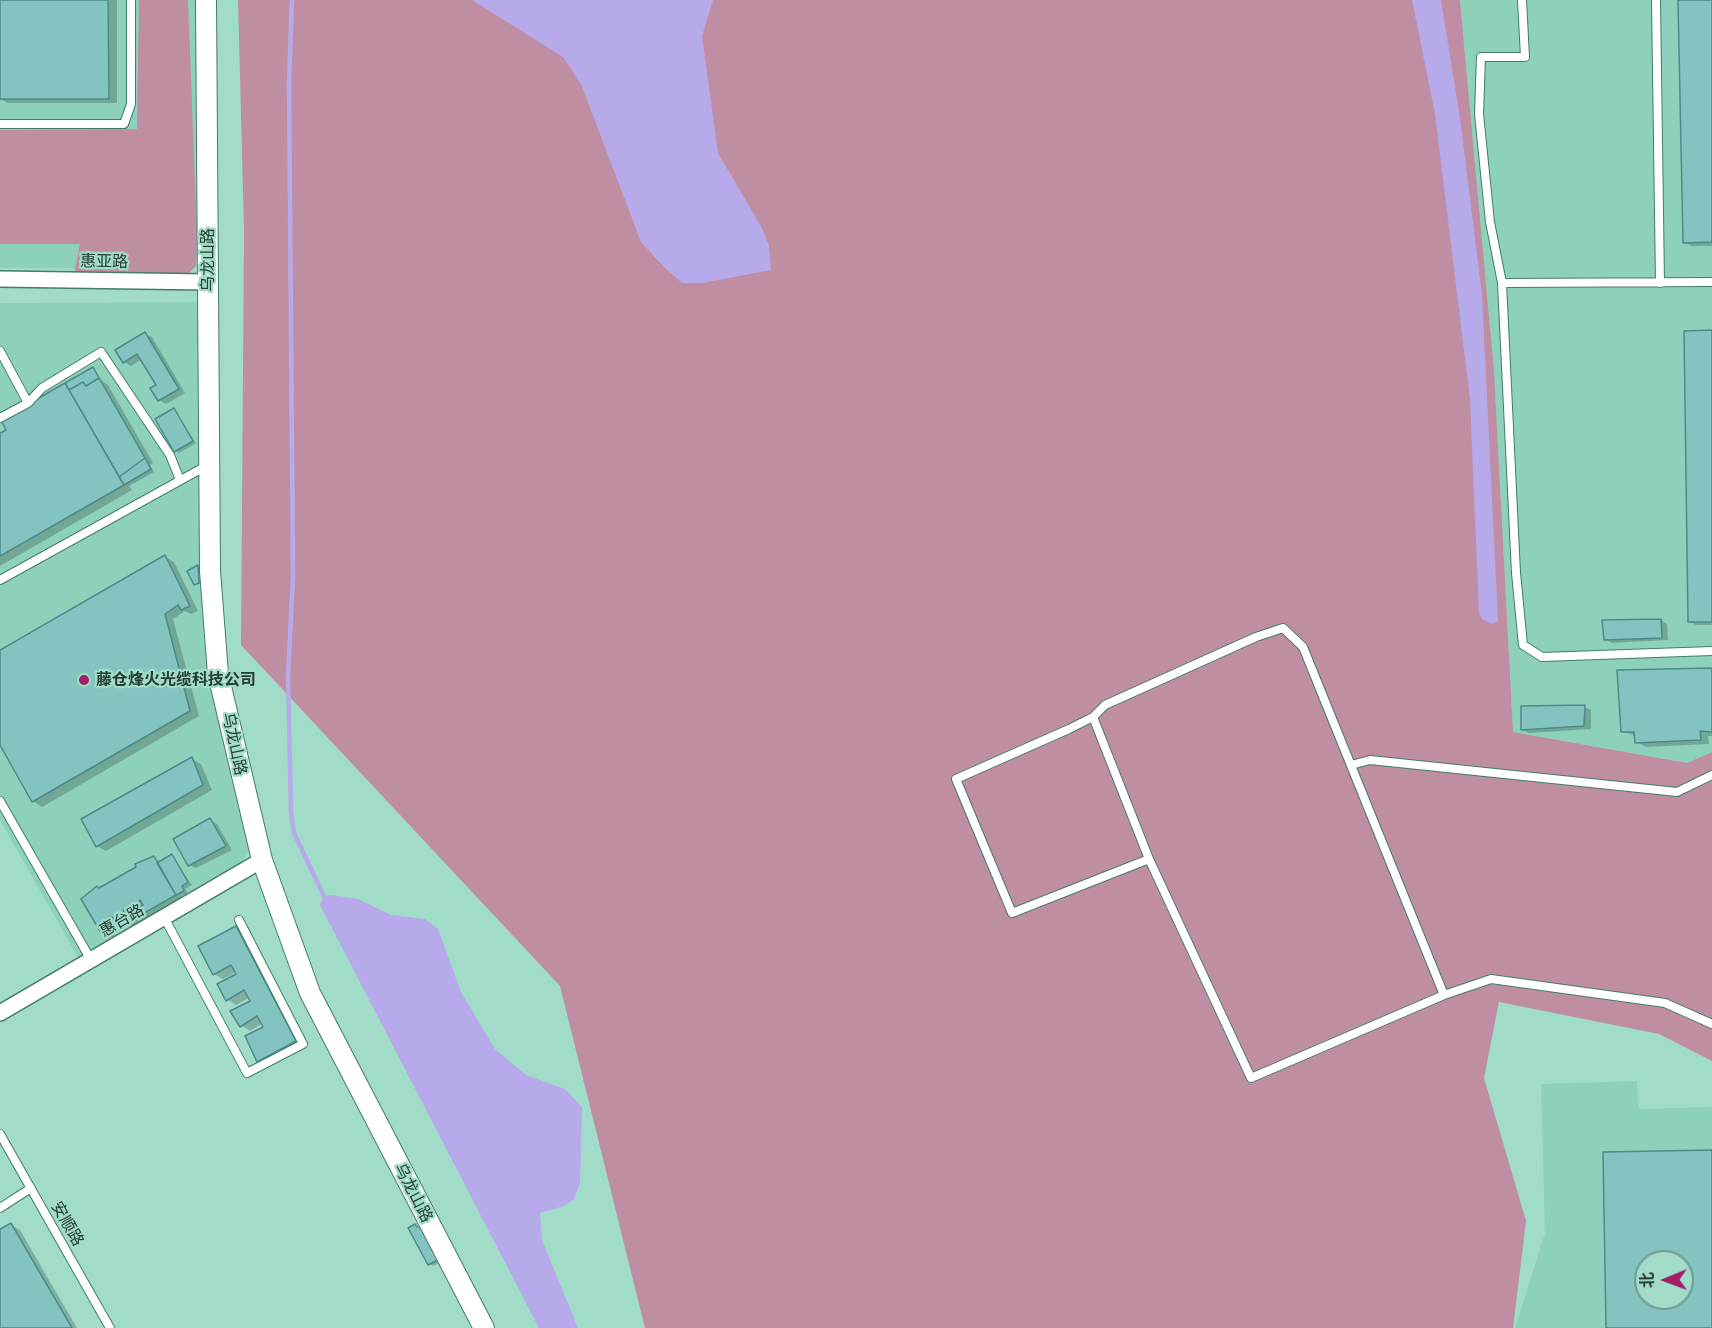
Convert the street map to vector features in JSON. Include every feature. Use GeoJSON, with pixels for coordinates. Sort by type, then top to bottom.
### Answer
{"type":"FeatureCollection","features":[{"type":"Feature","properties":{"kind":"street","name":"乌龙山路"},"geometry":{"type":"LineString","coordinates":[[206,0],[210,571],[218,674],[262,860],[310,993],[484,1328]]}},
{"type":"Feature","properties":{"kind":"street","name":"惠亚路"},"geometry":{"type":"LineString","coordinates":[[0,279],[208,282]]}},
{"type":"Feature","properties":{"kind":"street","name":"惠台路"},"geometry":{"type":"LineString","coordinates":[[0,1013],[262,860]]}},
{"type":"Feature","properties":{"kind":"lane"},"geometry":{"type":"LineString","coordinates":[[0,124],[123,124],[131,104],[131,0]]}},
{"type":"Feature","properties":{"kind":"lane"},"geometry":{"type":"LineString","coordinates":[[1522,0],[1525,57],[1481,57],[1479,114],[1490,222],[1502,283],[1516,573],[1523,645],[1542,657],[1712,651]]}},
{"type":"Feature","properties":{"kind":"lane"},"geometry":{"type":"LineString","coordinates":[[1656,0],[1660,283]]}},
{"type":"Feature","properties":{"kind":"lane"},"geometry":{"type":"LineString","coordinates":[[1502,283],[1712,282]]}},
{"type":"Feature","properties":{"kind":"lane"},"geometry":{"type":"LineString","coordinates":[[0,351],[28,403]]}},
{"type":"Feature","properties":{"kind":"lane"},"geometry":{"type":"LineString","coordinates":[[0,418],[28,403],[42,388],[101,352],[170,455],[180,480]]}},
{"type":"Feature","properties":{"kind":"lane"},"geometry":{"type":"LineString","coordinates":[[0,580],[209,464]]}},
{"type":"Feature","properties":{"kind":"lane"},"geometry":{"type":"LineString","coordinates":[[1149,860],[1012,913],[956,779],[1093,717],[1105,705],[1256,637],[1283,628],[1303,647],[1444,995]]}},
{"type":"Feature","properties":{"kind":"lane"},"geometry":{"type":"LineString","coordinates":[[1093,717],[1149,860],[1251,1078],[1444,995],[1491,979],[1665,1003],[1712,1024]]}},
{"type":"Feature","properties":{"kind":"lane"},"geometry":{"type":"LineString","coordinates":[[1351,765],[1370,760],[1677,792],[1712,775]]}},
{"type":"Feature","properties":{"kind":"lane"},"geometry":{"type":"LineString","coordinates":[[0,801],[91,960]]}},
{"type":"Feature","properties":{"kind":"lane"},"geometry":{"type":"LineString","coordinates":[[164,918],[247,1073],[303,1044],[239,920]]}},
{"type":"Feature","properties":{"kind":"lane","name":"安顺路"},"geometry":{"type":"LineString","coordinates":[[0,1134],[110,1328]]}},
{"type":"Feature","properties":{"kind":"lane"},"geometry":{"type":"LineString","coordinates":[[0,1208],[31,1188]]}},
{"type":"Feature","properties":{"kind":"shaded area"},"geometry":{"type":"Polygon","coordinates":[[[0,0],[196,0],[197,256],[180,269],[0,268],[0,0]]]}},
{"type":"Feature","properties":{"kind":"shaded area"},"geometry":{"type":"Polygon","coordinates":[[[139,0],[188,0],[197,234],[196,266],[188,274],[74,274],[80,244],[0,244],[0,130],[137,129],[139,0]]]}},
{"type":"Feature","properties":{"kind":"shaded area"},"geometry":{"type":"Polygon","coordinates":[[[238,0],[1460,0],[1494,371],[1513,732],[1687,763],[1712,752],[1712,1061],[1659,1034],[1499,1002],[1484,1078],[1526,1221],[1513,1328],[645,1328],[560,986],[241,645],[244,230],[238,0]]]}},
{"type":"Feature","properties":{"kind":"shaded area"},"geometry":{"type":"Polygon","coordinates":[[[472,0],[713,0],[702,36],[718,153],[762,228],[769,246],[771,270],[702,283],[682,283],[664,267],[641,242],[581,84],[563,57],[472,0]]]}},
{"type":"Feature","properties":{"kind":"shaded area"},"geometry":{"type":"Polygon","coordinates":[[[1412,0],[1441,0],[1460,118],[1482,295],[1498,621],[1492,624],[1482,619],[1479,614],[1470,399],[1435,114],[1412,0]]]}},
{"type":"Feature","properties":{"kind":"shaded area"},"geometry":{"type":"Polygon","coordinates":[[[1460,0],[1712,0],[1712,752],[1687,763],[1513,732],[1494,371],[1460,0]]]}},
{"type":"Feature","properties":{"kind":"shaded area"},"geometry":{"type":"Polygon","coordinates":[[[201,302],[230,763],[249,852],[235,869],[79,959],[0,820],[0,303],[201,302]]]}},
{"type":"Feature","properties":{"kind":"shaded area"},"geometry":{"type":"Polygon","coordinates":[[[324,896],[358,899],[391,915],[425,919],[438,929],[461,992],[495,1049],[526,1075],[565,1089],[582,1107],[580,1183],[574,1199],[564,1206],[540,1213],[542,1240],[578,1328],[539,1328],[320,905],[324,896]]]}},
{"type":"Feature","properties":{"kind":"shaded area"},"geometry":{"type":"Polygon","coordinates":[[[1637,1081],[1639,1109],[1712,1107],[1712,1328],[1515,1328],[1545,1233],[1541,1084],[1637,1081]]]}},
{"type":"Feature","properties":{"kind":"building"},"geometry":{"type":"Polygon","coordinates":[[[0,0],[108,0],[109,99],[0,99],[0,0]]]}},
{"type":"Feature","properties":{"kind":"building"},"geometry":{"type":"Polygon","coordinates":[[[1678,0],[1712,0],[1712,242],[1683,243],[1678,0]]]}},
{"type":"Feature","properties":{"kind":"building"},"geometry":{"type":"Polygon","coordinates":[[[1712,330],[1712,622],[1688,622],[1684,331],[1712,330]]]}},
{"type":"Feature","properties":{"kind":"building"},"geometry":{"type":"Polygon","coordinates":[[[145,332],[179,389],[158,401],[150,388],[156,385],[137,354],[123,363],[115,350],[145,332]]]}},
{"type":"Feature","properties":{"kind":"building"},"geometry":{"type":"Polygon","coordinates":[[[93,367],[99,378],[86,386],[83,382],[69,390],[65,383],[93,367]]]}},
{"type":"Feature","properties":{"kind":"building"},"geometry":{"type":"Polygon","coordinates":[[[99,378],[145,458],[119,477],[69,390],[83,382],[86,386],[99,378]]]}},
{"type":"Feature","properties":{"kind":"building"},"geometry":{"type":"Polygon","coordinates":[[[65,383],[124,485],[0,556],[0,433],[6,430],[1,420],[65,383]]]}},
{"type":"Feature","properties":{"kind":"building"},"geometry":{"type":"Polygon","coordinates":[[[174,408],[193,441],[174,452],[155,419],[174,408]]]}},
{"type":"Feature","properties":{"kind":"building"},"geometry":{"type":"Polygon","coordinates":[[[145,458],[151,469],[124,485],[119,477],[145,458]]]}},
{"type":"Feature","properties":{"kind":"building"},"geometry":{"type":"Polygon","coordinates":[[[165,555],[190,606],[181,610],[178,605],[165,614],[190,711],[32,802],[0,745],[0,650],[165,555]]]}},
{"type":"Feature","properties":{"kind":"building"},"geometry":{"type":"Polygon","coordinates":[[[198,565],[199,583],[194,585],[187,571],[198,565]]]}},
{"type":"Feature","properties":{"kind":"building"},"geometry":{"type":"Polygon","coordinates":[[[1661,619],[1662,638],[1604,640],[1602,620],[1661,619]]]}},
{"type":"Feature","properties":{"kind":"building"},"geometry":{"type":"Polygon","coordinates":[[[1712,668],[1712,732],[1700,731],[1701,740],[1635,743],[1634,732],[1621,732],[1617,670],[1712,668]]]}},
{"type":"Feature","properties":{"kind":"building"},"geometry":{"type":"Polygon","coordinates":[[[1585,705],[1584,726],[1521,730],[1521,706],[1585,705]]]}},
{"type":"Feature","properties":{"kind":"building"},"geometry":{"type":"Polygon","coordinates":[[[192,757],[203,785],[96,847],[81,819],[192,757]]]}},
{"type":"Feature","properties":{"kind":"building"},"geometry":{"type":"Polygon","coordinates":[[[210,818],[226,846],[188,866],[173,839],[210,818]]]}},
{"type":"Feature","properties":{"kind":"building"},"geometry":{"type":"Polygon","coordinates":[[[172,854],[188,882],[182,886],[184,891],[176,895],[157,863],[172,854]]]}},
{"type":"Feature","properties":{"kind":"building"},"geometry":{"type":"Polygon","coordinates":[[[154,856],[176,895],[125,924],[121,918],[143,905],[140,900],[137,905],[132,905],[130,910],[124,909],[123,914],[116,913],[115,918],[110,917],[108,923],[103,923],[109,931],[101,933],[81,899],[97,886],[99,888],[136,867],[135,864],[154,856]]]}},
{"type":"Feature","properties":{"kind":"building"},"geometry":{"type":"Polygon","coordinates":[[[236,926],[296,1041],[257,1062],[245,1036],[263,1027],[257,1016],[240,1027],[230,1011],[250,1001],[244,990],[226,1001],[217,984],[236,974],[231,965],[213,975],[198,946],[236,926]]]}},
{"type":"Feature","properties":{"kind":"building"},"geometry":{"type":"Polygon","coordinates":[[[1712,1150],[1712,1328],[1606,1328],[1603,1152],[1712,1150]]]}},
{"type":"Feature","properties":{"kind":"building"},"geometry":{"type":"Polygon","coordinates":[[[11,1223],[72,1328],[0,1328],[0,1229],[11,1223]]]}},
{"type":"Feature","properties":{"kind":"building"},"geometry":{"type":"Polygon","coordinates":[[[415,1224],[423,1228],[440,1259],[428,1265],[408,1228],[415,1224]]]}},
{"type":"Feature","properties":{"kind":"waterway"},"geometry":{"type":"LineString","coordinates":[[292,0],[289,82],[293,577],[288,674],[291,813],[294,833],[324,896]]}},
{"type":"Feature","properties":{"kind":"place","name":"藤仓烽火光缆科技公司"},"geometry":{"type":"Point","coordinates":[84,680]}}]}
